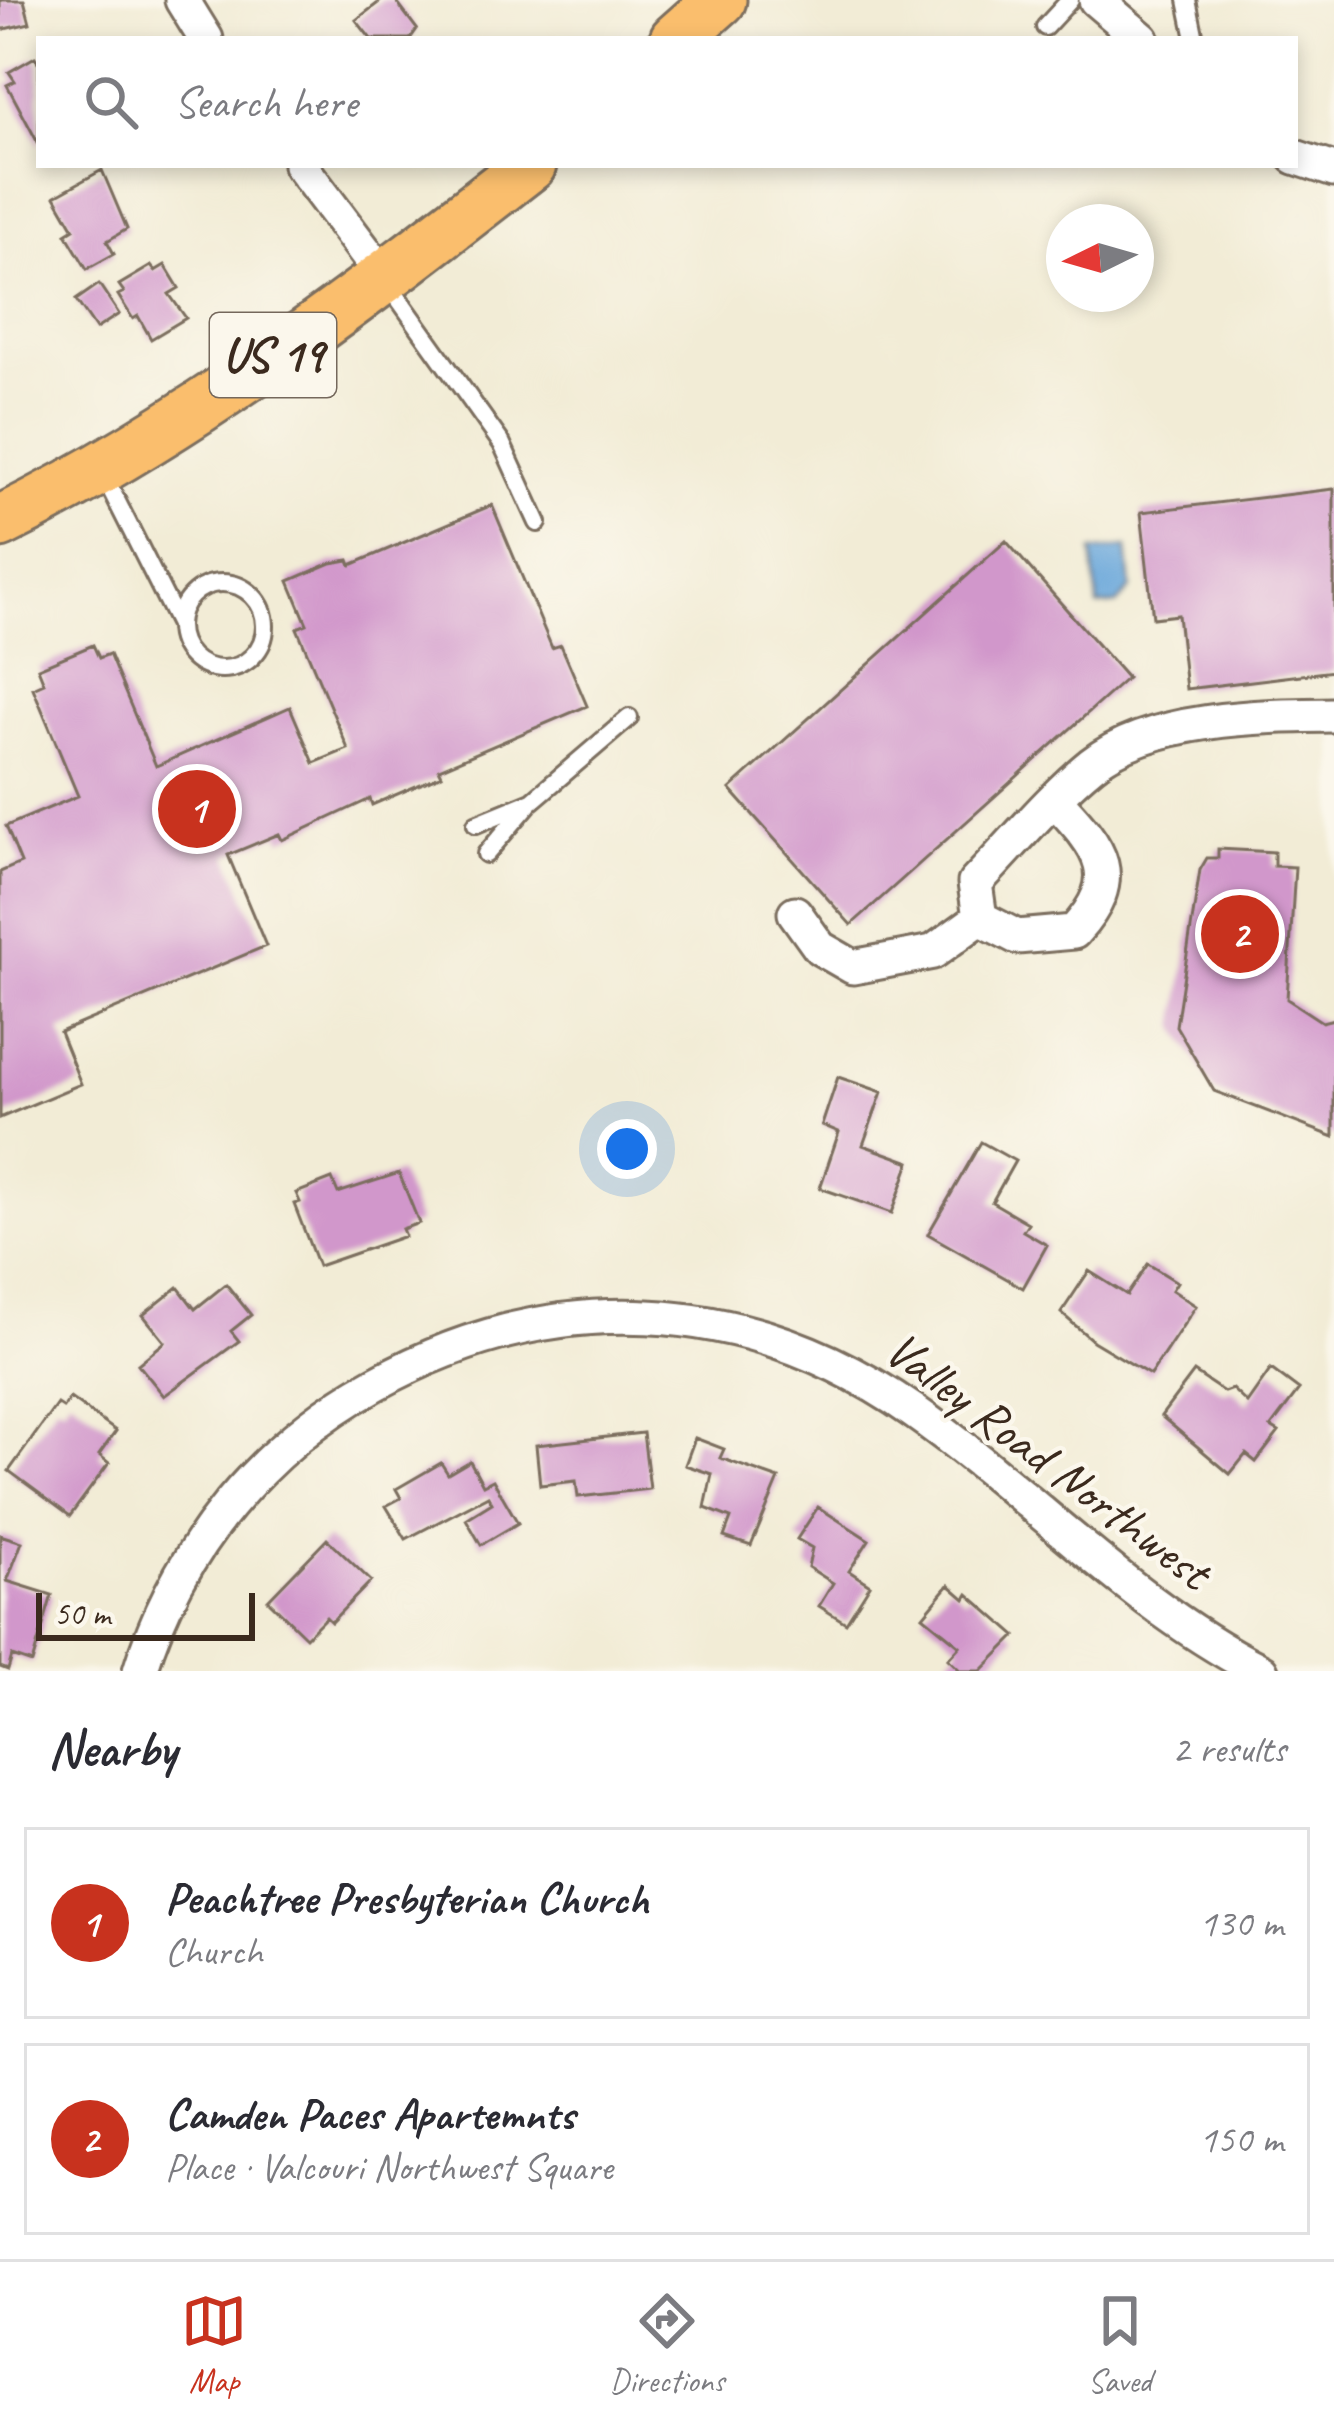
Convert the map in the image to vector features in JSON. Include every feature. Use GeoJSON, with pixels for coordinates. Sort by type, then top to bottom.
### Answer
{"type":"FeatureCollection","features":[{"type":"Feature","properties":{"kind":"main road"},"geometry":{"type":"LineString","coordinates":[[679,36],[720,0]]}},
{"type":"Feature","properties":{"kind":"main road","name":"US 19"},"geometry":{"type":"LineString","coordinates":[[0,521],[100,468],[385,278],[526,168]]}},
{"type":"Feature","properties":{"kind":"street"},"geometry":{"type":"LineString","coordinates":[[182,0],[204,36]]}},
{"type":"Feature","properties":{"kind":"street"},"geometry":{"type":"LineString","coordinates":[[1096,0],[1138,36]]}},
{"type":"Feature","properties":{"kind":"street"},"geometry":{"type":"LineString","coordinates":[[1298,158],[1334,170]]}},
{"type":"Feature","properties":{"kind":"street"},"geometry":{"type":"LineString","coordinates":[[302,168],[385,278]]}},
{"type":"Feature","properties":{"kind":"street"},"geometry":{"type":"LineString","coordinates":[[980,918],[975,883],[1095,761],[1169,730],[1240,717],[1334,715]]}},
{"type":"Feature","properties":{"kind":"street"},"geometry":{"type":"LineString","coordinates":[[980,918],[1017,937],[1073,932],[1098,905],[1105,874],[1090,837],[1056,801]]}},
{"type":"Feature","properties":{"kind":"street"},"geometry":{"type":"LineString","coordinates":[[795,913],[820,948],[853,968],[933,952],[980,918]]}},
{"type":"Feature","properties":{"kind":"street","name":"Valley Road Northwest"},"geometry":{"type":"LineString","coordinates":[[140,1671],[157,1614],[194,1548],[230,1502],[316,1422],[390,1376],[452,1347],[557,1318],[627,1314],[769,1338],[876,1386],[917,1414],[1122,1584],[1200,1638],[1261,1671]]}},
{"type":"Feature","properties":{"kind":"lane"},"geometry":{"type":"LineString","coordinates":[[1046,27],[1070,0]]}},
{"type":"Feature","properties":{"kind":"lane"},"geometry":{"type":"LineString","coordinates":[[1187,0],[1194,36]]}},
{"type":"Feature","properties":{"kind":"lane"},"geometry":{"type":"LineString","coordinates":[[385,278],[502,444],[538,523]]}},
{"type":"Feature","properties":{"kind":"lane"},"geometry":{"type":"LineString","coordinates":[[100,468],[179,625],[186,650],[220,669],[246,662],[265,627],[257,602],[223,583],[197,590],[179,625]]}},
{"type":"Feature","properties":{"kind":"lane"},"geometry":{"type":"LineString","coordinates":[[486,854],[532,801],[629,718]]}},
{"type":"Feature","properties":{"kind":"lane"},"geometry":{"type":"LineString","coordinates":[[476,824],[532,801]]}},
{"type":"Feature","properties":{"kind":"water"},"geometry":{"type":"Polygon","coordinates":[[[1127,547],[1131,589],[1117,604],[1098,606],[1092,551],[1127,547]]]}},
{"type":"Feature","properties":{"kind":"building"},"geometry":{"type":"Polygon","coordinates":[[[0,0],[24,0],[30,23],[0,30],[0,0]]]}},
{"type":"Feature","properties":{"kind":"building"},"geometry":{"type":"Polygon","coordinates":[[[382,0],[395,0],[417,29],[412,36],[369,36],[356,20],[382,0]]]}},
{"type":"Feature","properties":{"kind":"building"},"geometry":{"type":"Polygon","coordinates":[[[36,59],[36,139],[7,85],[15,81],[9,72],[36,59]]]}},
{"type":"Feature","properties":{"kind":"building"},"geometry":{"type":"Polygon","coordinates":[[[102,170],[127,229],[107,241],[114,254],[87,269],[66,234],[74,229],[55,196],[102,170]]]}},
{"type":"Feature","properties":{"kind":"building"},"geometry":{"type":"Polygon","coordinates":[[[165,265],[179,288],[169,294],[186,318],[151,339],[118,295],[124,292],[119,285],[151,266],[155,271],[165,265]]]}},
{"type":"Feature","properties":{"kind":"building"},"geometry":{"type":"Polygon","coordinates":[[[99,284],[119,314],[96,329],[76,300],[99,284]]]}},
{"type":"Feature","properties":{"kind":"building"},"geometry":{"type":"Polygon","coordinates":[[[1334,489],[1334,671],[1186,689],[1178,615],[1153,618],[1141,512],[1334,489]]]}},
{"type":"Feature","properties":{"kind":"building"},"geometry":{"type":"Polygon","coordinates":[[[492,505],[552,648],[561,645],[587,706],[439,769],[442,775],[372,805],[370,799],[282,840],[279,834],[228,855],[266,946],[60,1032],[81,1084],[0,1118],[0,872],[21,863],[6,826],[78,796],[33,688],[44,683],[38,668],[93,645],[99,658],[109,654],[156,766],[290,707],[314,763],[348,749],[297,628],[307,624],[289,581],[331,563],[349,560],[351,565],[492,505]]]}},
{"type":"Feature","properties":{"kind":"building"},"geometry":{"type":"Polygon","coordinates":[[[1006,541],[1127,678],[851,925],[730,789],[1006,541]]]}},
{"type":"Feature","properties":{"kind":"building"},"geometry":{"type":"Polygon","coordinates":[[[1218,849],[1274,852],[1274,866],[1295,867],[1287,999],[1322,1022],[1334,1019],[1334,1137],[1214,1091],[1176,1026],[1200,870],[1207,858],[1218,858],[1218,849]]]}},
{"type":"Feature","properties":{"kind":"building"},"geometry":{"type":"Polygon","coordinates":[[[838,1077],[882,1092],[863,1145],[910,1162],[892,1213],[820,1188],[839,1132],[822,1125],[838,1077]]]}},
{"type":"Feature","properties":{"kind":"building"},"geometry":{"type":"Polygon","coordinates":[[[981,1142],[1015,1161],[992,1202],[1028,1223],[1023,1231],[1047,1245],[1023,1288],[928,1234],[981,1142]]]}},
{"type":"Feature","properties":{"kind":"building"},"geometry":{"type":"Polygon","coordinates":[[[399,1173],[419,1223],[402,1229],[405,1236],[318,1266],[294,1204],[300,1202],[296,1193],[332,1179],[338,1193],[399,1173]]]}},
{"type":"Feature","properties":{"kind":"building"},"geometry":{"type":"Polygon","coordinates":[[[1148,1264],[1177,1282],[1172,1290],[1196,1306],[1150,1375],[1093,1341],[1061,1313],[1089,1271],[1127,1295],[1148,1264]]]}},
{"type":"Feature","properties":{"kind":"building"},"geometry":{"type":"Polygon","coordinates":[[[226,1284],[251,1315],[231,1331],[239,1341],[164,1396],[138,1364],[165,1342],[143,1315],[178,1287],[195,1309],[226,1284]]]}},
{"type":"Feature","properties":{"kind":"building"},"geometry":{"type":"Polygon","coordinates":[[[1271,1369],[1299,1390],[1271,1427],[1279,1432],[1256,1462],[1246,1454],[1230,1474],[1161,1416],[1194,1372],[1224,1392],[1232,1389],[1247,1403],[1271,1369]]]}},
{"type":"Feature","properties":{"kind":"building"},"geometry":{"type":"Polygon","coordinates":[[[70,1398],[116,1431],[99,1455],[109,1463],[70,1516],[9,1471],[57,1404],[63,1408],[70,1398]]]}},
{"type":"Feature","properties":{"kind":"building"},"geometry":{"type":"Polygon","coordinates":[[[643,1433],[650,1489],[578,1497],[576,1481],[540,1485],[536,1445],[643,1433]]]}},
{"type":"Feature","properties":{"kind":"building"},"geometry":{"type":"Polygon","coordinates":[[[695,1438],[724,1449],[720,1458],[779,1479],[751,1546],[724,1537],[731,1518],[705,1508],[712,1474],[685,1465],[695,1438]]]}},
{"type":"Feature","properties":{"kind":"building"},"geometry":{"type":"Polygon","coordinates":[[[470,1461],[483,1485],[493,1480],[518,1523],[481,1545],[466,1519],[492,1503],[488,1496],[406,1539],[386,1506],[401,1498],[396,1489],[441,1463],[448,1474],[470,1461]]]}},
{"type":"Feature","properties":{"kind":"building"},"geometry":{"type":"Polygon","coordinates":[[[818,1507],[869,1540],[849,1571],[870,1585],[846,1623],[819,1606],[833,1583],[808,1567],[812,1548],[797,1539],[818,1507]]]}},
{"type":"Feature","properties":{"kind":"building"},"geometry":{"type":"Polygon","coordinates":[[[0,1535],[22,1542],[7,1581],[52,1595],[32,1663],[12,1656],[8,1670],[0,1667],[0,1535]]]}},
{"type":"Feature","properties":{"kind":"building"},"geometry":{"type":"Polygon","coordinates":[[[327,1539],[371,1581],[331,1622],[326,1617],[306,1637],[268,1600],[327,1539]]]}},
{"type":"Feature","properties":{"kind":"building"},"geometry":{"type":"Polygon","coordinates":[[[949,1585],[965,1599],[968,1594],[1016,1636],[981,1671],[961,1671],[948,1659],[960,1646],[923,1616],[949,1585]]]}},
{"type":"Feature","properties":{"kind":"place","name":"Peachtree Presbyterian Church"},"geometry":{"type":"Point","coordinates":[197,809]}},
{"type":"Feature","properties":{"kind":"place","name":"Camden Paces Apartemnts"},"geometry":{"type":"Point","coordinates":[1240,934]}}]}
